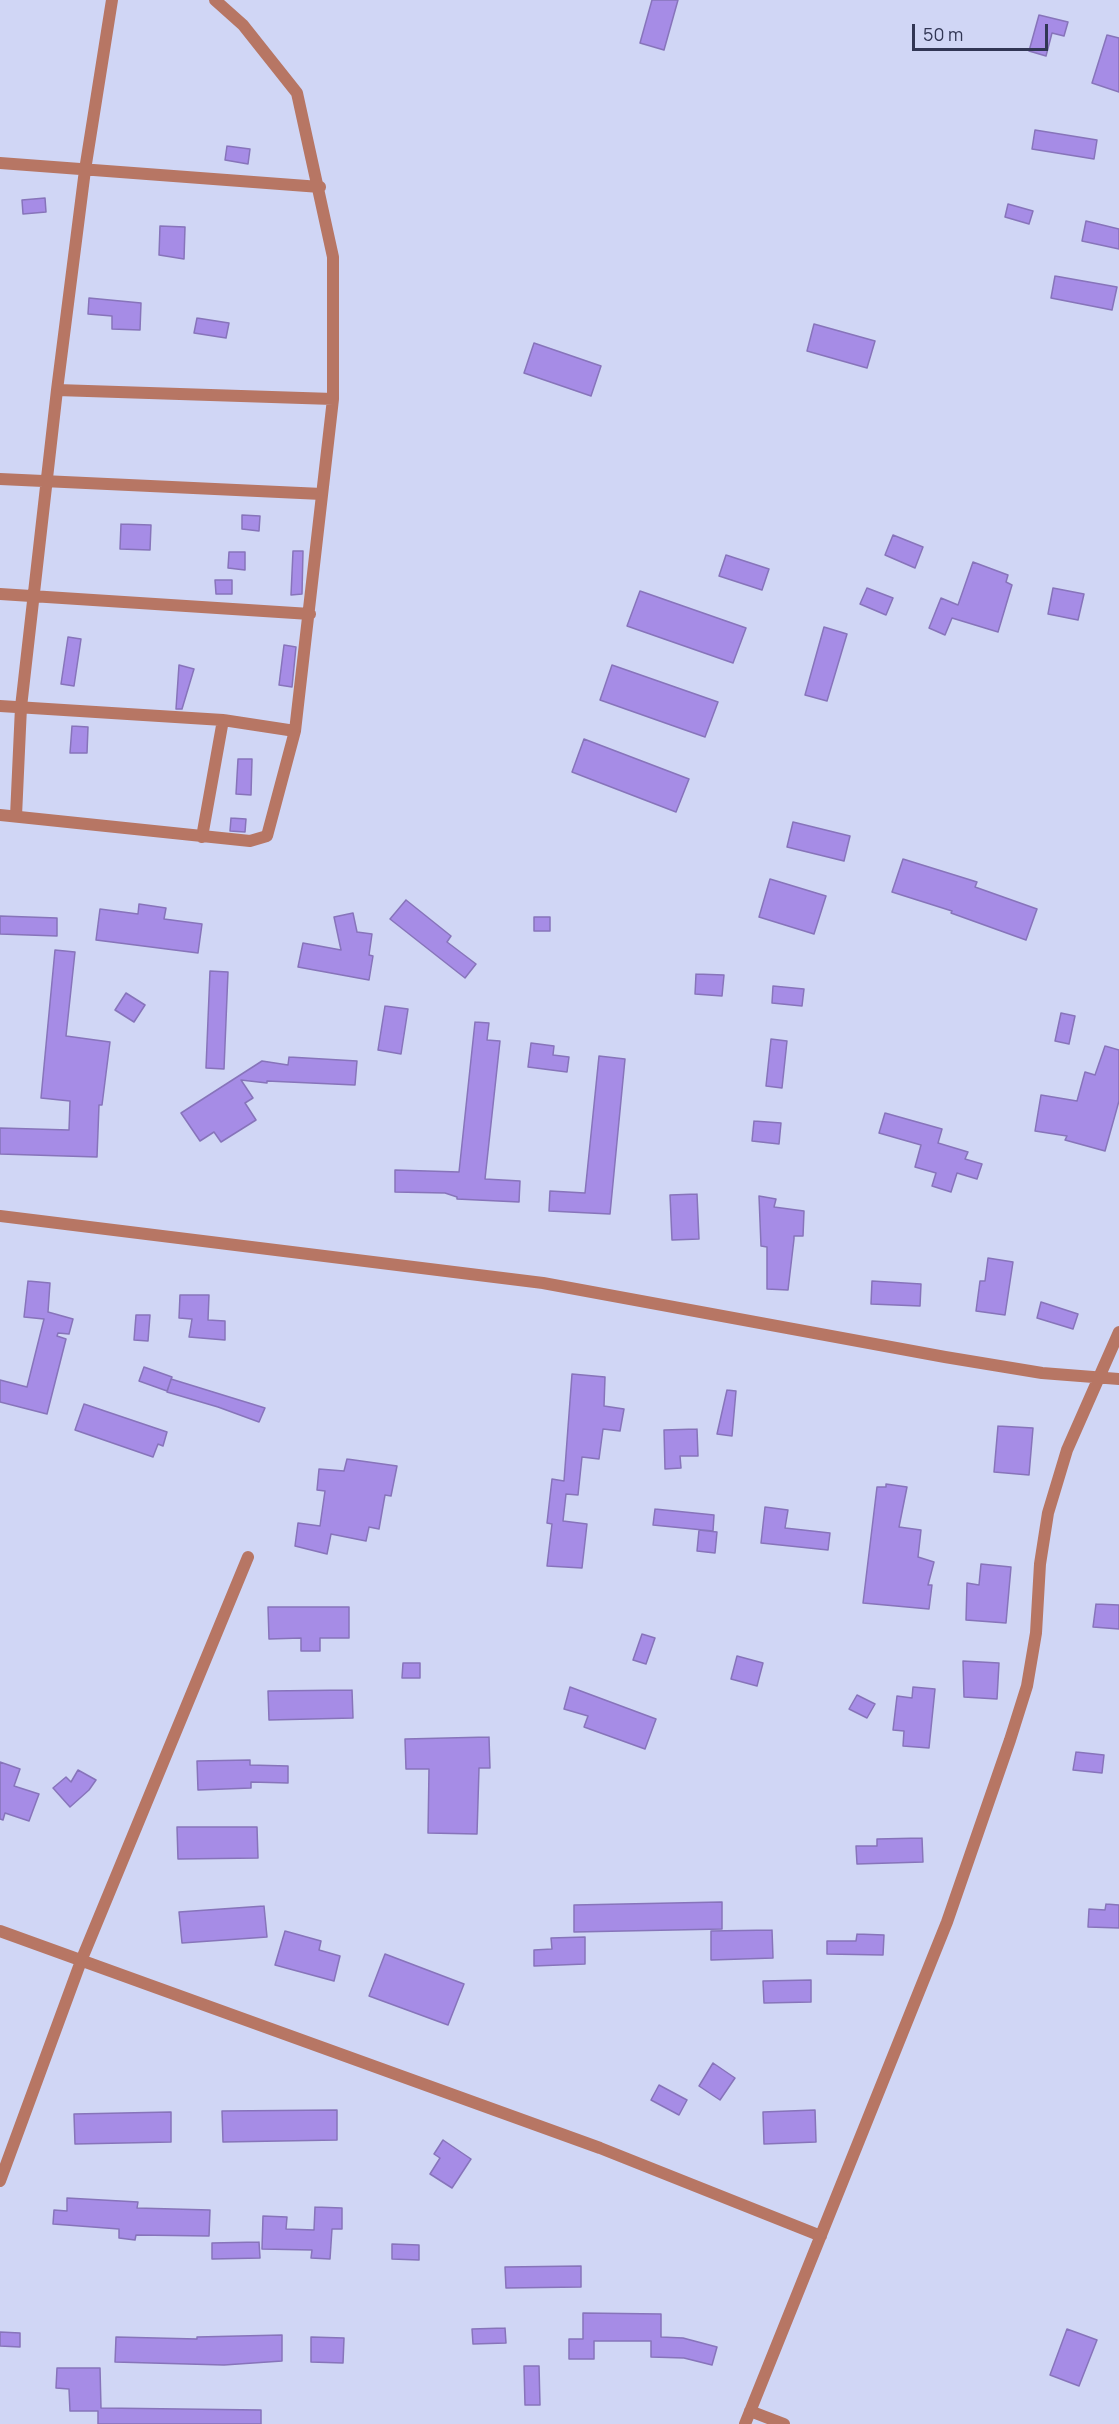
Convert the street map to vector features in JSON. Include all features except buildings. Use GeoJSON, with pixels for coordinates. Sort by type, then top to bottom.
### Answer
{"type":"FeatureCollection","features":[{"type":"Feature","properties":{"kind":"street"},"geometry":{"type":"LineString","coordinates":[[16,816],[21,707],[57,390],[85,170],[112,0]]}},
{"type":"Feature","properties":{"kind":"street"},"geometry":{"type":"LineString","coordinates":[[0,815],[250,841],[267,836],[295,731],[333,399],[333,257],[320,187],[297,93],[243,26],[214,0]]}},
{"type":"Feature","properties":{"kind":"street"},"geometry":{"type":"LineString","coordinates":[[0,163],[320,187]]}},
{"type":"Feature","properties":{"kind":"street"},"geometry":{"type":"LineString","coordinates":[[57,390],[333,399]]}},
{"type":"Feature","properties":{"kind":"street"},"geometry":{"type":"LineString","coordinates":[[0,479],[322,494]]}},
{"type":"Feature","properties":{"kind":"street"},"geometry":{"type":"LineString","coordinates":[[0,594],[310,614]]}},
{"type":"Feature","properties":{"kind":"street"},"geometry":{"type":"LineString","coordinates":[[0,706],[223,720],[295,731]]}},
{"type":"Feature","properties":{"kind":"street"},"geometry":{"type":"LineString","coordinates":[[202,837],[223,720]]}},
{"type":"Feature","properties":{"kind":"street"},"geometry":{"type":"LineString","coordinates":[[0,1216],[543,1284],[1042,1373],[1119,1379]]}},
{"type":"Feature","properties":{"kind":"street"},"geometry":{"type":"LineString","coordinates":[[745,2424],[947,1922],[1017,1718],[1027,1686],[1036,1633],[1040,1564],[1048,1513],[1067,1450],[1119,1332]]}},
{"type":"Feature","properties":{"kind":"street"},"geometry":{"type":"LineString","coordinates":[[0,2181],[81,1961],[248,1557]]}},
{"type":"Feature","properties":{"kind":"street"},"geometry":{"type":"LineString","coordinates":[[0,1931],[600,2148],[821,2236]]}},
{"type":"Feature","properties":{"kind":"street"},"geometry":{"type":"LineString","coordinates":[[750,2411],[784,2424]]}}]}
